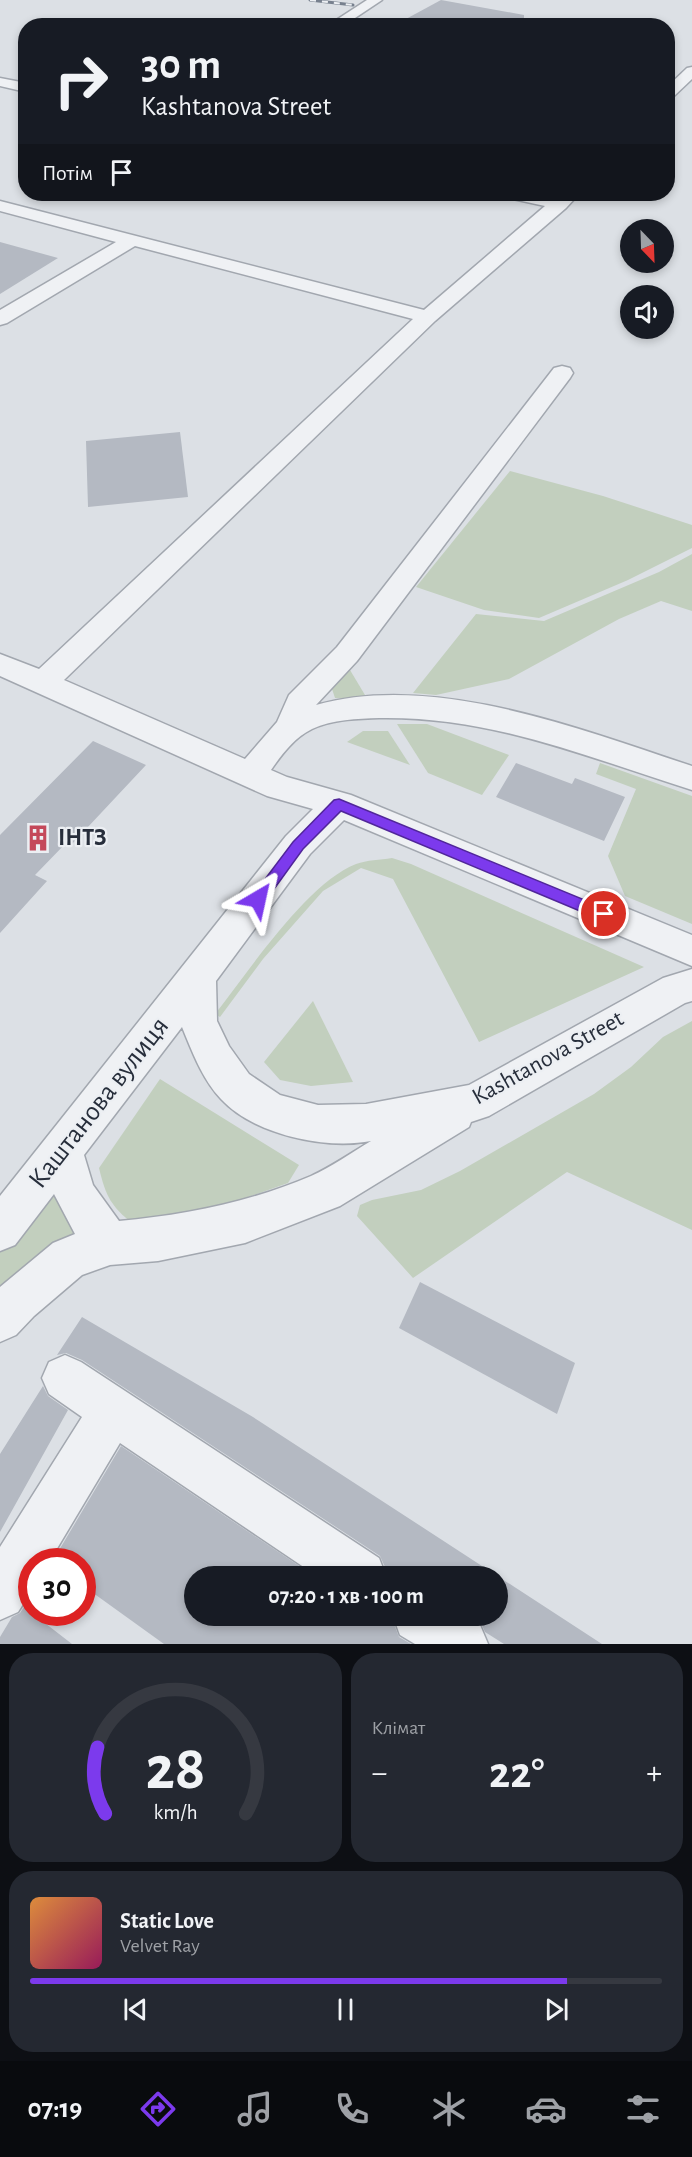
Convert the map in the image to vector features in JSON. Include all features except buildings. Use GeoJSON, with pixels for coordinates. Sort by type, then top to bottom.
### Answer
{"type":"FeatureCollection","features":[{"type":"Feature","properties":{"kind":"street"},"geometry":{"type":"LineString","coordinates":[[346,18],[376,0]]}},
{"type":"Feature","properties":{"kind":"street"},"geometry":{"type":"LineString","coordinates":[[675,87],[692,70]]}},
{"type":"Feature","properties":{"kind":"street"},"geometry":{"type":"LineString","coordinates":[[0,82],[18,86]]}},
{"type":"Feature","properties":{"kind":"street"},"geometry":{"type":"LineString","coordinates":[[43,683],[428,317],[563,201]]}},
{"type":"Feature","properties":{"kind":"street"},"geometry":{"type":"LineString","coordinates":[[0,206],[428,317]]}},
{"type":"Feature","properties":{"kind":"street"},"geometry":{"type":"LineString","coordinates":[[0,319],[132,240]]}},
{"type":"Feature","properties":{"kind":"street"},"geometry":{"type":"LineString","coordinates":[[290,728],[300,704],[347,654],[562,373]]}},
{"type":"Feature","properties":{"kind":"street"},"geometry":{"type":"LineString","coordinates":[[0,664],[249,775],[278,787],[339,804],[692,951]]}},
{"type":"Feature","properties":{"kind":"street"},"geometry":{"type":"LineString","coordinates":[[249,775],[273,744],[290,728],[310,718],[346,709],[422,707],[480,713],[523,723],[692,778]]}},
{"type":"Feature","properties":{"kind":"street"},"geometry":{"type":"LineString","coordinates":[[198,977],[298,846],[339,804]]}},
{"type":"Feature","properties":{"kind":"street","name":"Kashtanova Street"},"geometry":{"type":"LineString","coordinates":[[198,977],[198,1021],[215,1059],[235,1087],[270,1112],[318,1124],[366,1123],[475,1103],[649,1003],[676,989],[692,985]]}},
{"type":"Feature","properties":{"kind":"street","name":"Каштанова вулиця"},"geometry":{"type":"LineString","coordinates":[[0,1230],[198,977]]}},
{"type":"Feature","properties":{"kind":"street"},"geometry":{"type":"LineString","coordinates":[[0,1319],[18,1300],[68,1258],[110,1243],[158,1239],[245,1222],[325,1191],[475,1103]]}},
{"type":"Feature","properties":{"kind":"street"},"geometry":{"type":"LineString","coordinates":[[62,1150],[66,1177],[84,1212],[110,1243]]}},
{"type":"Feature","properties":{"kind":"street"},"geometry":{"type":"LineString","coordinates":[[65,1378],[346,1566]]}},
{"type":"Feature","properties":{"kind":"street"},"geometry":{"type":"LineString","coordinates":[[0,1594],[113,1411]]}},
{"type":"Feature","properties":{"kind":"street"},"geometry":{"type":"LineString","coordinates":[[434,1626],[461,1644]]}},
{"type":"Feature","properties":{"kind":"green space"},"geometry":{"type":"Polygon","coordinates":[[[510,471],[603,496],[692,525],[692,548],[628,580],[539,618],[484,610],[416,587],[510,471]]]}},
{"type":"Feature","properties":{"kind":"green space"},"geometry":{"type":"Polygon","coordinates":[[[692,554],[692,611],[661,601],[619,619],[509,679],[436,695],[413,693],[476,614],[544,621],[659,572],[692,554]]]}},
{"type":"Feature","properties":{"kind":"green space"},"geometry":{"type":"Polygon","coordinates":[[[347,665],[368,700],[335,698],[331,686],[347,665]]]}},
{"type":"Feature","properties":{"kind":"green space"},"geometry":{"type":"Polygon","coordinates":[[[397,724],[427,724],[509,755],[482,795],[428,773],[397,724]]]}},
{"type":"Feature","properties":{"kind":"green space"},"geometry":{"type":"Polygon","coordinates":[[[363,731],[388,731],[410,765],[347,742],[363,731]]]}},
{"type":"Feature","properties":{"kind":"green space"},"geometry":{"type":"Polygon","coordinates":[[[600,763],[692,796],[692,924],[625,896],[608,856],[636,789],[596,774],[600,763]]]}},
{"type":"Feature","properties":{"kind":"green space"},"geometry":{"type":"Polygon","coordinates":[[[392,858],[411,864],[644,967],[479,1042],[393,879],[361,868],[323,891],[263,959],[220,1017],[215,1014],[280,930],[318,889],[337,874],[356,864],[392,858]]]}},
{"type":"Feature","properties":{"kind":"green space"},"geometry":{"type":"Polygon","coordinates":[[[313,1001],[353,1082],[311,1086],[280,1080],[264,1062],[313,1001]]]}},
{"type":"Feature","properties":{"kind":"green space"},"geometry":{"type":"Polygon","coordinates":[[[692,1021],[692,1230],[567,1172],[413,1278],[357,1216],[360,1205],[372,1200],[421,1190],[460,1171],[594,1094],[631,1067],[663,1037],[692,1021]]]}},
{"type":"Feature","properties":{"kind":"green space"},"geometry":{"type":"Polygon","coordinates":[[[160,1079],[299,1165],[288,1183],[186,1219],[133,1224],[119,1212],[110,1200],[99,1168],[160,1079]]]}},
{"type":"Feature","properties":{"kind":"green space"},"geometry":{"type":"Polygon","coordinates":[[[51,1193],[62,1196],[87,1237],[0,1295],[0,1247],[51,1193]]]}},
{"type":"Feature","properties":{"kind":"railway"},"geometry":{"type":"LineString","coordinates":[[310,0],[353,5]]}},
{"type":"Feature","properties":{"kind":"place","name":"ІНТЗ"},"geometry":{"type":"Point","coordinates":[38,838]}},
{"type":"Feature","properties":{"kind":"route"},"geometry":{"type":"LineString","coordinates":[[258,899],[298,846],[339,804],[604,914]]}}]}
